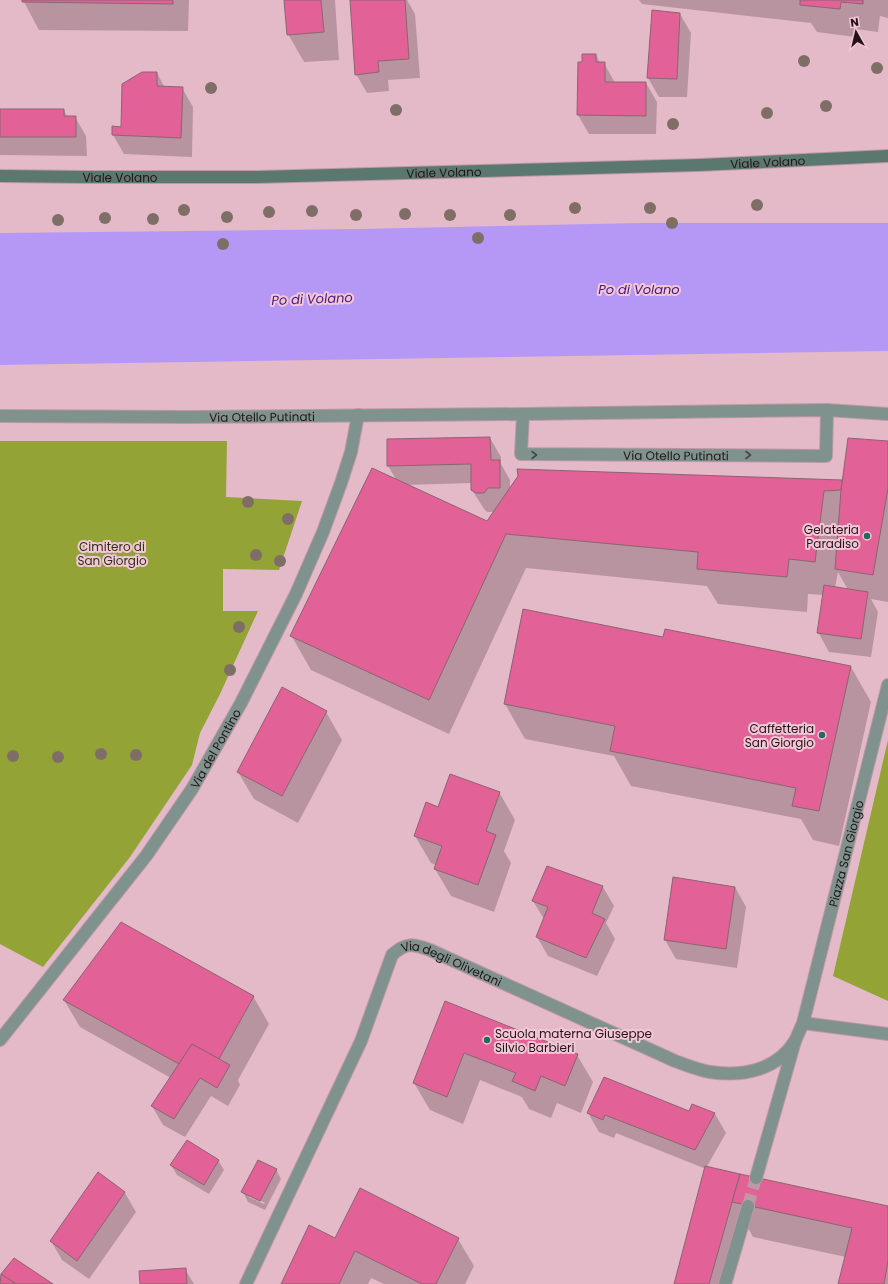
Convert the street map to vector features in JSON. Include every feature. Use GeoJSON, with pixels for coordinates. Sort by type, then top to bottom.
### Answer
{"type":"FeatureCollection","features":[{"type":"Feature","properties":{"kind":"main road","name":"Viale Volano"},"geometry":{"type":"LineString","coordinates":[[0,176],[274,176],[700,165],[888,156]]}},
{"type":"Feature","properties":{"kind":"street","name":"Via Otello Putinati"},"geometry":{"type":"LineString","coordinates":[[0,416],[358,416],[827,410],[888,414]]}},
{"type":"Feature","properties":{"kind":"street","name":"Via Otello Putinati"},"geometry":{"type":"LineString","coordinates":[[523,414],[521,454],[826,456],[827,410]]}},
{"type":"Feature","properties":{"kind":"street","name":"Via del Pontino"},"geometry":{"type":"LineString","coordinates":[[0,1040],[146,856],[192,789],[241,703],[296,594],[323,532],[341,483],[351,452],[358,416]]}},
{"type":"Feature","properties":{"kind":"street","name":"Piazza San Giorgio"},"geometry":{"type":"LineString","coordinates":[[756,1178],[795,1041],[803,1023],[888,684]]}},
{"type":"Feature","properties":{"kind":"street","name":"Via degli Olivetani"},"geometry":{"type":"LineString","coordinates":[[246,1284],[361,1041],[392,955],[400,947],[408,945],[418,946],[430,950],[675,1061],[697,1069],[720,1073],[738,1073],[759,1069],[775,1063],[789,1050],[795,1041]]}},
{"type":"Feature","properties":{"kind":"street"},"geometry":{"type":"LineString","coordinates":[[803,1023],[888,1034]]}},
{"type":"Feature","properties":{"kind":"street"},"geometry":{"type":"LineString","coordinates":[[726,1284],[748,1206]]}},
{"type":"Feature","properties":{"kind":"green space","name":"Cimitero di San Giorgio"},"geometry":{"type":"Polygon","coordinates":[[[0,441],[227,441],[226,497],[302,501],[279,570],[223,569],[223,611],[258,611],[220,694],[200,733],[192,765],[130,857],[43,967],[0,944],[0,441]]]}},
{"type":"Feature","properties":{"kind":"green space"},"geometry":{"type":"Polygon","coordinates":[[[888,740],[888,1001],[833,976],[888,740]]]}},
{"type":"Feature","properties":{"kind":"water","name":"Po di Volano"},"geometry":{"type":"Polygon","coordinates":[[[639,223],[888,223],[888,351],[0,365],[0,233],[360,229],[639,223]]]}},
{"type":"Feature","properties":{"kind":"building"},"geometry":{"type":"Polygon","coordinates":[[[22,0],[173,0],[173,4],[22,2],[22,0]]]}},
{"type":"Feature","properties":{"kind":"building"},"geometry":{"type":"Polygon","coordinates":[[[284,0],[321,0],[324,32],[287,35],[284,0]]]}},
{"type":"Feature","properties":{"kind":"building"},"geometry":{"type":"Polygon","coordinates":[[[350,0],[405,0],[409,59],[378,61],[379,72],[355,75],[350,0]]]}},
{"type":"Feature","properties":{"kind":"building"},"geometry":{"type":"Polygon","coordinates":[[[800,0],[863,0],[863,4],[841,2],[840,9],[800,5],[800,0]]]}},
{"type":"Feature","properties":{"kind":"building"},"geometry":{"type":"Polygon","coordinates":[[[652,10],[680,13],[677,79],[647,78],[652,10]]]}},
{"type":"Feature","properties":{"kind":"building"},"geometry":{"type":"Polygon","coordinates":[[[582,54],[596,54],[596,62],[605,62],[605,82],[646,82],[646,116],[577,115],[578,62],[582,62],[582,54]]]}},
{"type":"Feature","properties":{"kind":"building"},"geometry":{"type":"Polygon","coordinates":[[[142,72],[157,72],[157,86],[183,87],[181,138],[112,135],[112,126],[121,127],[122,84],[142,72]]]}},
{"type":"Feature","properties":{"kind":"building"},"geometry":{"type":"Polygon","coordinates":[[[0,109],[64,109],[64,116],[76,116],[76,137],[0,137],[0,109]]]}},
{"type":"Feature","properties":{"kind":"building"},"geometry":{"type":"Polygon","coordinates":[[[490,437],[491,460],[500,460],[500,488],[488,488],[484,493],[476,493],[471,490],[471,464],[387,466],[387,439],[490,437]]]}},
{"type":"Feature","properties":{"kind":"building"},"geometry":{"type":"Polygon","coordinates":[[[848,438],[888,441],[888,488],[873,575],[835,569],[841,490],[848,438]]]}},
{"type":"Feature","properties":{"kind":"building"},"geometry":{"type":"Polygon","coordinates":[[[372,468],[487,521],[518,476],[517,469],[842,480],[841,490],[824,491],[815,562],[789,559],[787,577],[697,569],[698,552],[506,534],[429,700],[290,636],[372,468]]]}},
{"type":"Feature","properties":{"kind":"building"},"geometry":{"type":"Polygon","coordinates":[[[824,585],[868,592],[861,639],[817,633],[824,585]]]}},
{"type":"Feature","properties":{"kind":"building"},"geometry":{"type":"Polygon","coordinates":[[[523,609],[663,637],[665,629],[851,666],[819,811],[792,806],[796,788],[610,751],[615,726],[504,704],[523,609]]]}},
{"type":"Feature","properties":{"kind":"building"},"geometry":{"type":"Polygon","coordinates":[[[282,687],[327,711],[282,796],[237,772],[282,687]]]}},
{"type":"Feature","properties":{"kind":"building"},"geometry":{"type":"Polygon","coordinates":[[[450,774],[500,792],[486,831],[496,835],[478,885],[434,869],[442,846],[414,836],[426,802],[438,807],[450,774]]]}},
{"type":"Feature","properties":{"kind":"building"},"geometry":{"type":"Polygon","coordinates":[[[547,866],[603,886],[592,913],[605,919],[586,958],[536,937],[548,907],[532,901],[547,866]]]}},
{"type":"Feature","properties":{"kind":"building"},"geometry":{"type":"Polygon","coordinates":[[[673,877],[735,887],[726,949],[664,940],[673,877]]]}},
{"type":"Feature","properties":{"kind":"building"},"geometry":{"type":"Polygon","coordinates":[[[121,922],[254,996],[219,1059],[192,1044],[179,1064],[63,1000],[121,922]]]}},
{"type":"Feature","properties":{"kind":"building","name":"Scuola materna Giuseppe Silvio Barbieri"},"geometry":{"type":"Polygon","coordinates":[[[445,1001],[578,1054],[565,1086],[541,1076],[535,1091],[512,1081],[516,1073],[464,1053],[447,1097],[413,1083],[445,1001]]]}},
{"type":"Feature","properties":{"kind":"building"},"geometry":{"type":"Polygon","coordinates":[[[192,1044],[230,1065],[217,1088],[200,1078],[174,1119],[151,1106],[192,1044]]]}},
{"type":"Feature","properties":{"kind":"building"},"geometry":{"type":"Polygon","coordinates":[[[604,1077],[689,1111],[692,1104],[715,1113],[695,1150],[605,1115],[603,1120],[587,1113],[604,1077]]]}},
{"type":"Feature","properties":{"kind":"building"},"geometry":{"type":"Polygon","coordinates":[[[187,1140],[219,1160],[204,1185],[170,1165],[187,1140]]]}},
{"type":"Feature","properties":{"kind":"building"},"geometry":{"type":"Polygon","coordinates":[[[258,1160],[277,1169],[260,1201],[241,1192],[258,1160]]]}},
{"type":"Feature","properties":{"kind":"building"},"geometry":{"type":"Polygon","coordinates":[[[705,1166],[740,1174],[709,1284],[674,1284],[705,1166]]]}},
{"type":"Feature","properties":{"kind":"building"},"geometry":{"type":"Polygon","coordinates":[[[98,1172],[125,1192],[77,1261],[50,1241],[98,1172]]]}},
{"type":"Feature","properties":{"kind":"building"},"geometry":{"type":"Polygon","coordinates":[[[740,1174],[888,1206],[888,1261],[884,1284],[838,1284],[852,1228],[732,1202],[740,1174]]]}},
{"type":"Feature","properties":{"kind":"building"},"geometry":{"type":"Polygon","coordinates":[[[360,1188],[459,1238],[436,1284],[422,1284],[355,1251],[339,1284],[281,1284],[309,1225],[335,1238],[360,1188]]]}},
{"type":"Feature","properties":{"kind":"building"},"geometry":{"type":"Polygon","coordinates":[[[14,1258],[53,1284],[16,1284],[1,1274],[14,1258]]]}},
{"type":"Feature","properties":{"kind":"building"},"geometry":{"type":"Polygon","coordinates":[[[186,1268],[187,1284],[140,1284],[139,1271],[186,1268]]]}},
{"type":"Feature","properties":{"kind":"building"},"geometry":{"type":"Polygon","coordinates":[[[1,1274],[16,1284],[0,1284],[1,1274]]]}},
{"type":"Feature","properties":{"kind":"tunnel"},"geometry":{"type":"LineString","coordinates":[[748,1206],[756,1178]]}},
{"type":"Feature","properties":{"kind":"place","name":"Gelateria Paradiso"},"geometry":{"type":"Point","coordinates":[867,536]}},
{"type":"Feature","properties":{"kind":"place","name":"Caffetteria San Giorgio"},"geometry":{"type":"Point","coordinates":[822,735]}},
{"type":"Feature","properties":{"kind":"place","name":"Scuola materna Giuseppe Silvio Barbieri"},"geometry":{"type":"Point","coordinates":[487,1040]}}]}
